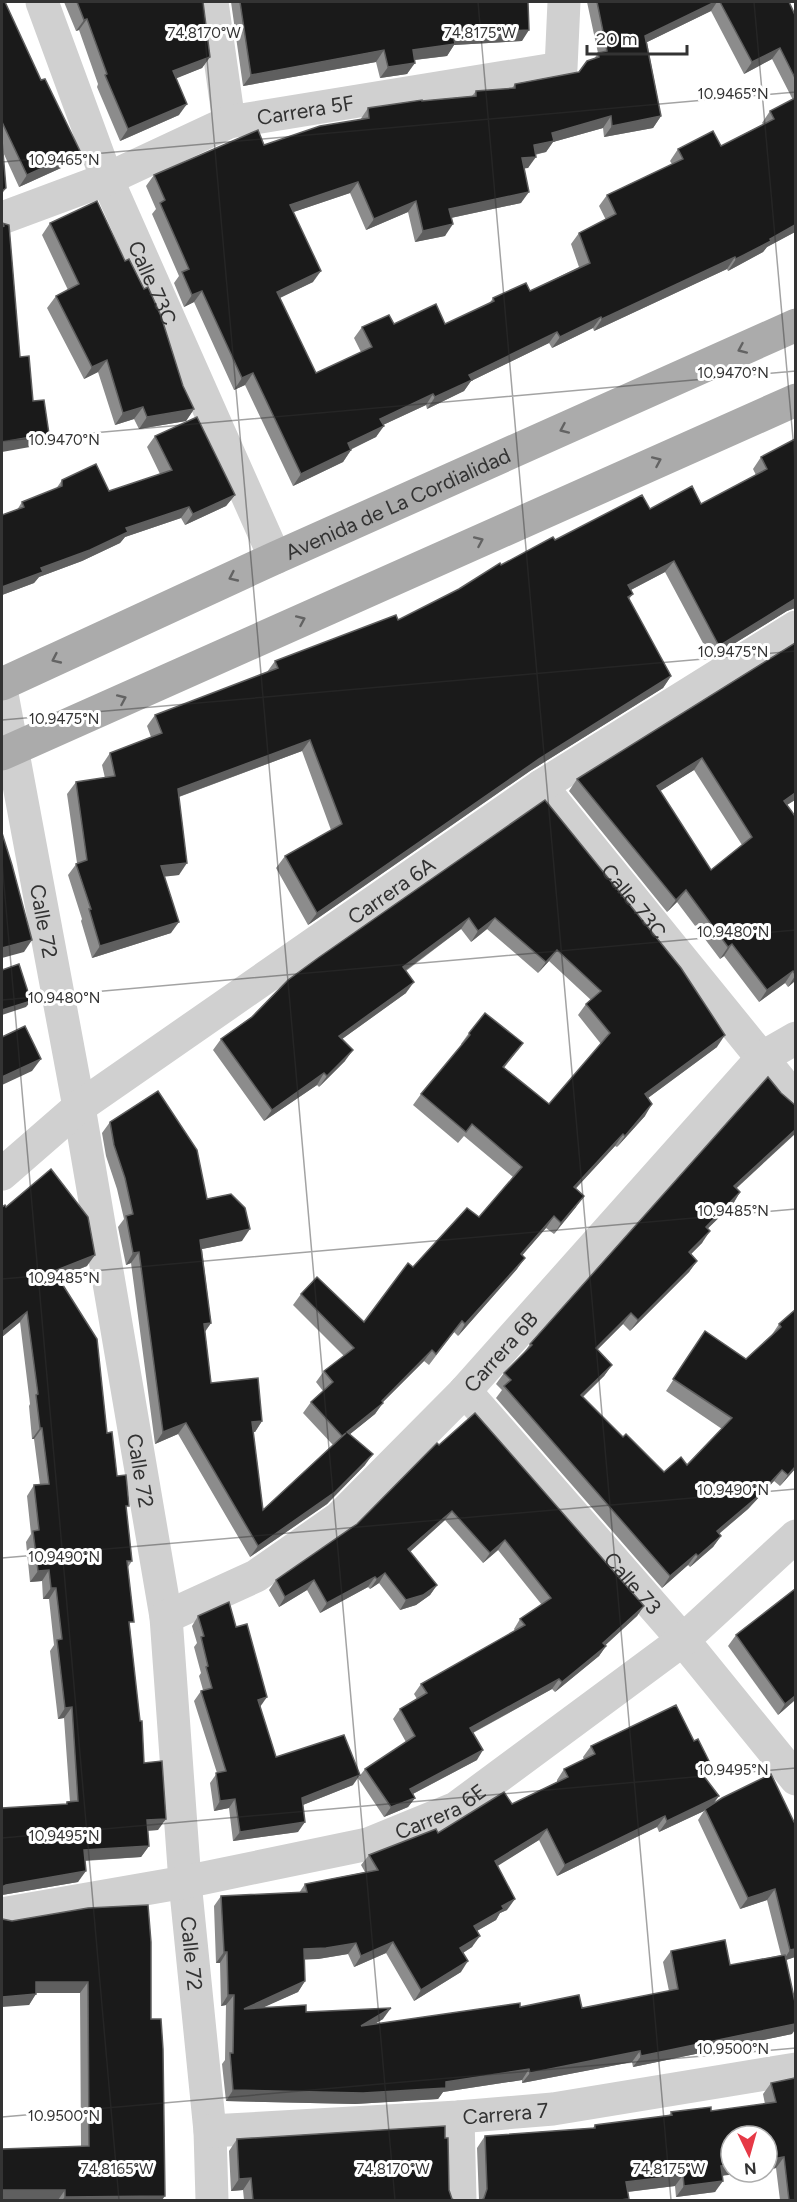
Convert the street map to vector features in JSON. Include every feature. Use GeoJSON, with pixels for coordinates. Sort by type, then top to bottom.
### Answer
{"type":"FeatureCollection","features":[{"type":"Feature","properties":{"kind":"main road","name":"Avenida de La Cordialidad"},"geometry":{"type":"LineString","coordinates":[[2,684],[275,558],[795,325]]}},
{"type":"Feature","properties":{"kind":"main road"},"geometry":{"type":"LineString","coordinates":[[6,751],[795,400]]}},
{"type":"Feature","properties":{"kind":"street","name":"Calle 73C"},"geometry":{"type":"LineString","coordinates":[[42,2],[107,178],[275,558]]}},
{"type":"Feature","properties":{"kind":"street"},"geometry":{"type":"LineString","coordinates":[[212,2],[229,122]]}},
{"type":"Feature","properties":{"kind":"street","name":"Carrera 5F"},"geometry":{"type":"LineString","coordinates":[[2,218],[107,178],[229,122],[561,68],[564,2]]}},
{"type":"Feature","properties":{"kind":"street","name":"Carrera 6A"},"geometry":{"type":"LineString","coordinates":[[2,1174],[79,1107],[542,786],[795,627]]}},
{"type":"Feature","properties":{"kind":"street","name":"Calle 72"},"geometry":{"type":"LineString","coordinates":[[2,694],[6,751],[79,1107],[166,1617],[184,1882],[210,2131],[212,2200]]}},
{"type":"Feature","properties":{"kind":"street","name":"Calle 73C"},"geometry":{"type":"LineString","coordinates":[[542,786],[763,1057],[795,1100]]}},
{"type":"Feature","properties":{"kind":"street","name":"Carrera 6B"},"geometry":{"type":"LineString","coordinates":[[166,1617],[256,1576],[339,1518],[465,1391],[763,1057],[795,1038]]}},
{"type":"Feature","properties":{"kind":"street","name":"Calle 73"},"geometry":{"type":"LineString","coordinates":[[465,1391],[683,1640],[795,1779]]}},
{"type":"Feature","properties":{"kind":"street","name":"Carrera 6E"},"geometry":{"type":"LineString","coordinates":[[2,1914],[184,1882],[368,1844],[456,1808],[683,1640],[795,1536]]}},
{"type":"Feature","properties":{"kind":"street","name":"Carrera 7"},"geometry":{"type":"LineString","coordinates":[[210,2131],[458,2117],[553,2109],[795,2069]]}},
{"type":"Feature","properties":{"kind":"street"},"geometry":{"type":"LineString","coordinates":[[458,2117],[460,2200]]}},
{"type":"Feature","properties":{"kind":"building"},"geometry":{"type":"Polygon","coordinates":[[[2,2],[5,2],[41,80],[45,79],[80,151],[27,175],[2,122],[2,2]]]}},
{"type":"Feature","properties":{"kind":"building"},"geometry":{"type":"Polygon","coordinates":[[[77,2],[203,2],[210,57],[173,71],[187,104],[128,129],[105,75],[107,74],[87,19],[84,20],[77,2]]]}},
{"type":"Feature","properties":{"kind":"building"},"geometry":{"type":"Polygon","coordinates":[[[240,2],[528,2],[529,30],[453,34],[455,44],[413,50],[415,63],[388,67],[384,50],[251,75],[240,2]]]}},
{"type":"Feature","properties":{"kind":"building"},"geometry":{"type":"Polygon","coordinates":[[[597,2],[715,2],[645,36],[661,116],[612,126],[611,116],[552,133],[554,141],[534,145],[536,157],[522,158],[529,192],[449,209],[453,224],[423,231],[416,201],[374,219],[358,182],[290,205],[321,271],[277,292],[316,373],[372,347],[362,327],[389,315],[394,324],[436,304],[445,324],[526,283],[530,291],[590,263],[579,233],[616,214],[607,195],[683,159],[678,149],[713,131],[721,146],[774,119],[770,111],[795,98],[795,225],[770,239],[771,241],[736,259],[735,257],[560,337],[557,332],[469,375],[472,380],[435,397],[433,394],[380,419],[384,426],[348,443],[351,450],[301,474],[253,373],[242,378],[202,291],[192,295],[182,272],[189,269],[160,203],[165,200],[154,175],[258,130],[264,145],[320,126],[369,118],[368,108],[422,100],[476,96],[476,91],[515,88],[515,84],[579,72],[587,61],[599,57],[598,53],[607,51],[597,2]]]}},
{"type":"Feature","properties":{"kind":"building"},"geometry":{"type":"Polygon","coordinates":[[[720,2],[789,2],[795,15],[795,78],[780,48],[752,62],[720,2]]]}},
{"type":"Feature","properties":{"kind":"building"},"geometry":{"type":"Polygon","coordinates":[[[2,140],[6,188],[2,191],[2,140]]]}},
{"type":"Feature","properties":{"kind":"building"},"geometry":{"type":"Polygon","coordinates":[[[97,201],[125,261],[129,259],[144,289],[148,287],[161,316],[183,386],[194,409],[147,417],[143,407],[123,413],[107,360],[92,367],[56,296],[79,284],[50,223],[97,201]]]}},
{"type":"Feature","properties":{"kind":"building"},"geometry":{"type":"Polygon","coordinates":[[[2,223],[9,225],[20,357],[29,356],[33,401],[44,400],[49,434],[2,442],[2,227],[4,226],[2,223]]]}},
{"type":"Feature","properties":{"kind":"building"},"geometry":{"type":"Polygon","coordinates":[[[197,417],[235,495],[193,514],[189,507],[126,528],[128,532],[90,550],[41,568],[43,572],[2,587],[2,515],[24,507],[22,502],[62,486],[62,480],[96,464],[109,491],[172,470],[155,436],[197,417]]]}},
{"type":"Feature","properties":{"kind":"building"},"geometry":{"type":"Polygon","coordinates":[[[795,439],[795,599],[719,646],[674,561],[628,585],[633,594],[628,597],[671,676],[539,759],[317,913],[285,856],[342,824],[310,740],[178,789],[187,863],[161,866],[179,922],[100,946],[76,864],[87,860],[76,782],[115,776],[110,753],[162,733],[155,715],[278,668],[275,661],[396,615],[398,620],[459,589],[500,563],[501,565],[553,537],[555,540],[642,495],[650,509],[692,486],[701,504],[767,469],[761,457],[795,439]]]}},
{"type":"Feature","properties":{"kind":"building"},"geometry":{"type":"Polygon","coordinates":[[[795,643],[795,793],[784,801],[795,816],[795,974],[793,971],[767,990],[732,944],[728,947],[686,890],[676,900],[577,779],[795,643]],[[702,758],[657,786],[711,870],[752,837],[702,758]]]}},
{"type":"Feature","properties":{"kind":"building"},"geometry":{"type":"Polygon","coordinates":[[[545,800],[681,968],[725,1035],[645,1094],[652,1104],[625,1136],[623,1134],[574,1187],[584,1196],[561,1223],[554,1216],[521,1254],[525,1258],[465,1324],[462,1321],[436,1354],[432,1350],[382,1401],[383,1403],[347,1432],[373,1454],[335,1492],[258,1546],[186,1423],[163,1432],[139,1252],[133,1253],[126,1216],[133,1214],[110,1122],[158,1091],[197,1150],[207,1199],[231,1194],[245,1208],[250,1229],[200,1240],[211,1323],[204,1324],[211,1383],[258,1378],[262,1421],[252,1422],[263,1510],[346,1433],[342,1436],[311,1402],[333,1382],[324,1371],[354,1348],[301,1294],[317,1277],[364,1322],[408,1263],[413,1267],[467,1208],[479,1217],[522,1167],[472,1124],[466,1132],[421,1094],[470,1035],[469,1033],[485,1013],[523,1043],[503,1067],[549,1104],[610,1033],[586,1004],[601,991],[557,950],[546,962],[495,918],[478,931],[469,918],[403,967],[414,982],[339,1036],[353,1050],[327,1076],[324,1073],[272,1110],[221,1039],[252,1017],[288,980],[545,800]]]}},
{"type":"Feature","properties":{"kind":"building"},"geometry":{"type":"Polygon","coordinates":[[[2,833],[32,940],[2,948],[2,833]]]}},
{"type":"Feature","properties":{"kind":"building"},"geometry":{"type":"Polygon","coordinates":[[[19,964],[31,1001],[2,1010],[2,970],[19,964]]]}},
{"type":"Feature","properties":{"kind":"building"},"geometry":{"type":"Polygon","coordinates":[[[25,1026],[41,1059],[2,1077],[2,1037],[25,1026]]]}},
{"type":"Feature","properties":{"kind":"building"},"geometry":{"type":"Polygon","coordinates":[[[768,1077],[795,1105],[795,1130],[734,1186],[740,1192],[706,1227],[710,1231],[689,1252],[697,1261],[638,1320],[631,1313],[596,1348],[612,1365],[581,1395],[623,1437],[626,1434],[664,1472],[681,1457],[687,1465],[732,1418],[673,1379],[705,1331],[746,1359],[781,1327],[779,1324],[795,1310],[795,1467],[788,1475],[782,1470],[756,1498],[717,1531],[721,1536],[670,1576],[504,1386],[511,1380],[504,1373],[532,1345],[530,1344],[768,1077]]]}},
{"type":"Feature","properties":{"kind":"building"},"geometry":{"type":"Polygon","coordinates":[[[51,1169],[88,1217],[95,1255],[54,1271],[97,1339],[107,1433],[112,1432],[117,1476],[126,1475],[129,1506],[126,1506],[132,1561],[127,1561],[134,1622],[129,1622],[140,1721],[142,1721],[144,1763],[162,1761],[166,1819],[147,1820],[149,1846],[84,1850],[86,1871],[2,1887],[2,1808],[67,1804],[67,1802],[78,1801],[72,1707],[65,1708],[57,1640],[62,1639],[56,1588],[51,1588],[49,1570],[38,1571],[33,1531],[39,1530],[34,1485],[49,1484],[42,1428],[40,1428],[27,1312],[2,1332],[2,1207],[5,1205],[6,1207],[51,1169]]]}},
{"type":"Feature","properties":{"kind":"building"},"geometry":{"type":"Polygon","coordinates":[[[475,1413],[644,1606],[603,1643],[606,1646],[562,1682],[559,1679],[470,1728],[483,1750],[410,1789],[415,1798],[391,1807],[365,1769],[415,1736],[400,1709],[427,1693],[421,1684],[525,1625],[520,1619],[551,1598],[505,1540],[490,1553],[452,1511],[408,1549],[437,1585],[423,1595],[406,1600],[385,1573],[327,1603],[314,1580],[285,1597],[276,1580],[357,1524],[437,1443],[439,1445],[475,1413]]]}},
{"type":"Feature","properties":{"kind":"building"},"geometry":{"type":"Polygon","coordinates":[[[795,1589],[795,1696],[785,1704],[736,1635],[795,1589]]]}},
{"type":"Feature","properties":{"kind":"building"},"geometry":{"type":"Polygon","coordinates":[[[229,1602],[236,1627],[247,1624],[267,1697],[258,1700],[276,1757],[344,1735],[360,1775],[302,1798],[305,1822],[240,1832],[235,1799],[220,1801],[216,1773],[226,1771],[201,1691],[212,1688],[201,1637],[204,1636],[198,1616],[229,1602]]]}},
{"type":"Feature","properties":{"kind":"building"},"geometry":{"type":"Polygon","coordinates":[[[676,1705],[694,1741],[698,1739],[712,1767],[703,1775],[719,1796],[667,1821],[665,1816],[565,1865],[547,1829],[495,1861],[515,1899],[502,1906],[504,1909],[474,1926],[480,1936],[460,1948],[468,1961],[421,1990],[393,1942],[361,1956],[356,1943],[304,1949],[305,1981],[244,2009],[306,2005],[306,2012],[391,2008],[361,2026],[520,2003],[520,2007],[579,1995],[582,2008],[678,1989],[671,1951],[725,1940],[730,1965],[785,1955],[795,2002],[795,2024],[641,2056],[640,2051],[530,2073],[529,2069],[446,2082],[446,2088],[363,2093],[233,2090],[230,2053],[233,2053],[234,1995],[228,1995],[227,1952],[224,1952],[221,1896],[307,1892],[305,1884],[378,1870],[369,1855],[436,1829],[438,1833],[504,1792],[512,1804],[568,1777],[564,1769],[595,1754],[591,1746],[676,1705]]]}},
{"type":"Feature","properties":{"kind":"building"},"geometry":{"type":"Polygon","coordinates":[[[771,1774],[795,1822],[795,1949],[790,1950],[775,1889],[748,1898],[705,1809],[771,1774]]]}},
{"type":"Feature","properties":{"kind":"building"},"geometry":{"type":"Polygon","coordinates":[[[148,1905],[151,1942],[151,2019],[161,2019],[163,2049],[165,2196],[65,2197],[65,2190],[2,2190],[2,2149],[89,2146],[88,1982],[36,1982],[36,1994],[2,1997],[2,1919],[12,1921],[88,1908],[148,1905]]]}},
{"type":"Feature","properties":{"kind":"building"},"geometry":{"type":"Polygon","coordinates":[[[795,2078],[795,2200],[789,2200],[784,2157],[779,2158],[779,2124],[719,2124],[719,2182],[684,2186],[683,2175],[626,2182],[629,2199],[620,2200],[482,2200],[487,2189],[485,2136],[595,2128],[595,2125],[672,2115],[671,2112],[711,2107],[711,2111],[776,2102],[771,2083],[795,2078]]]}},
{"type":"Feature","properties":{"kind":"building"},"geometry":{"type":"Polygon","coordinates":[[[445,2126],[445,2138],[448,2138],[449,2190],[454,2200],[253,2200],[251,2178],[239,2179],[237,2139],[445,2126]]]}}]}
